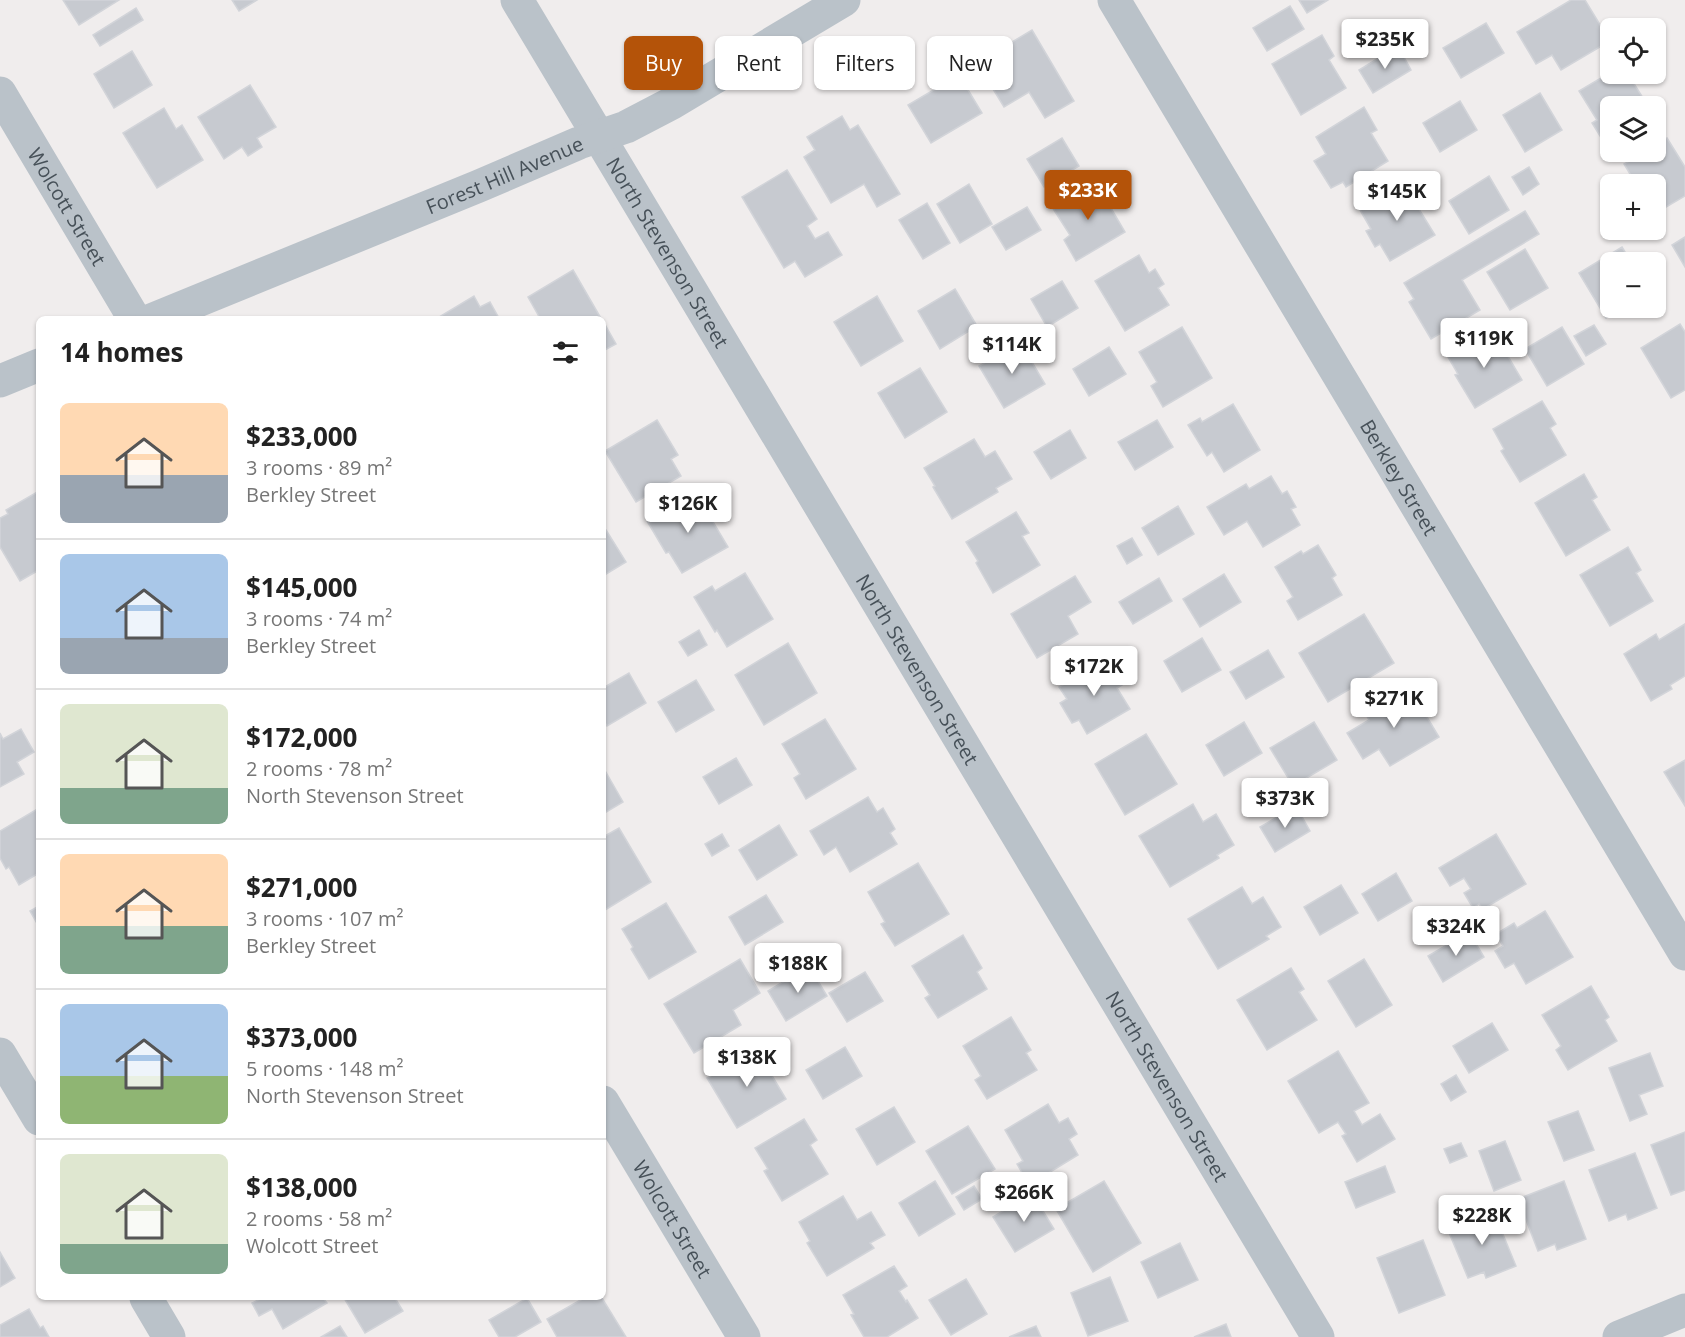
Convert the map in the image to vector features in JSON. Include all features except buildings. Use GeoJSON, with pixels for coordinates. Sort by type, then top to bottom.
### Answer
{"type":"FeatureCollection","features":[{"type":"Feature","properties":{"kind":"street","name":"North Stevenson Street"},"geometry":{"type":"LineString","coordinates":[[517,0],[1318,1337]]}},
{"type":"Feature","properties":{"kind":"street","name":"Forest Hill Avenue"},"geometry":{"type":"LineString","coordinates":[[161,316],[598,136],[626,127],[672,103],[844,0]]}},
{"type":"Feature","properties":{"kind":"street","name":"Berkley Street"},"geometry":{"type":"LineString","coordinates":[[1114,0],[1685,954]]}},
{"type":"Feature","properties":{"kind":"street","name":"Wolcott Street"},"geometry":{"type":"LineString","coordinates":[[0,93],[133,316]]}},
{"type":"Feature","properties":{"kind":"street"},"geometry":{"type":"LineString","coordinates":[[0,381],[36,366]]}},
{"type":"Feature","properties":{"kind":"street"},"geometry":{"type":"LineString","coordinates":[[0,1054],[36,1114]]}},
{"type":"Feature","properties":{"kind":"street","name":"Wolcott Street"},"geometry":{"type":"LineString","coordinates":[[606,1107],[744,1337]]}},
{"type":"Feature","properties":{"kind":"street"},"geometry":{"type":"LineString","coordinates":[[147,1300],[169,1337]]}},
{"type":"Feature","properties":{"kind":"street"},"geometry":{"type":"LineString","coordinates":[[1620,1337],[1685,1310]]}}]}
